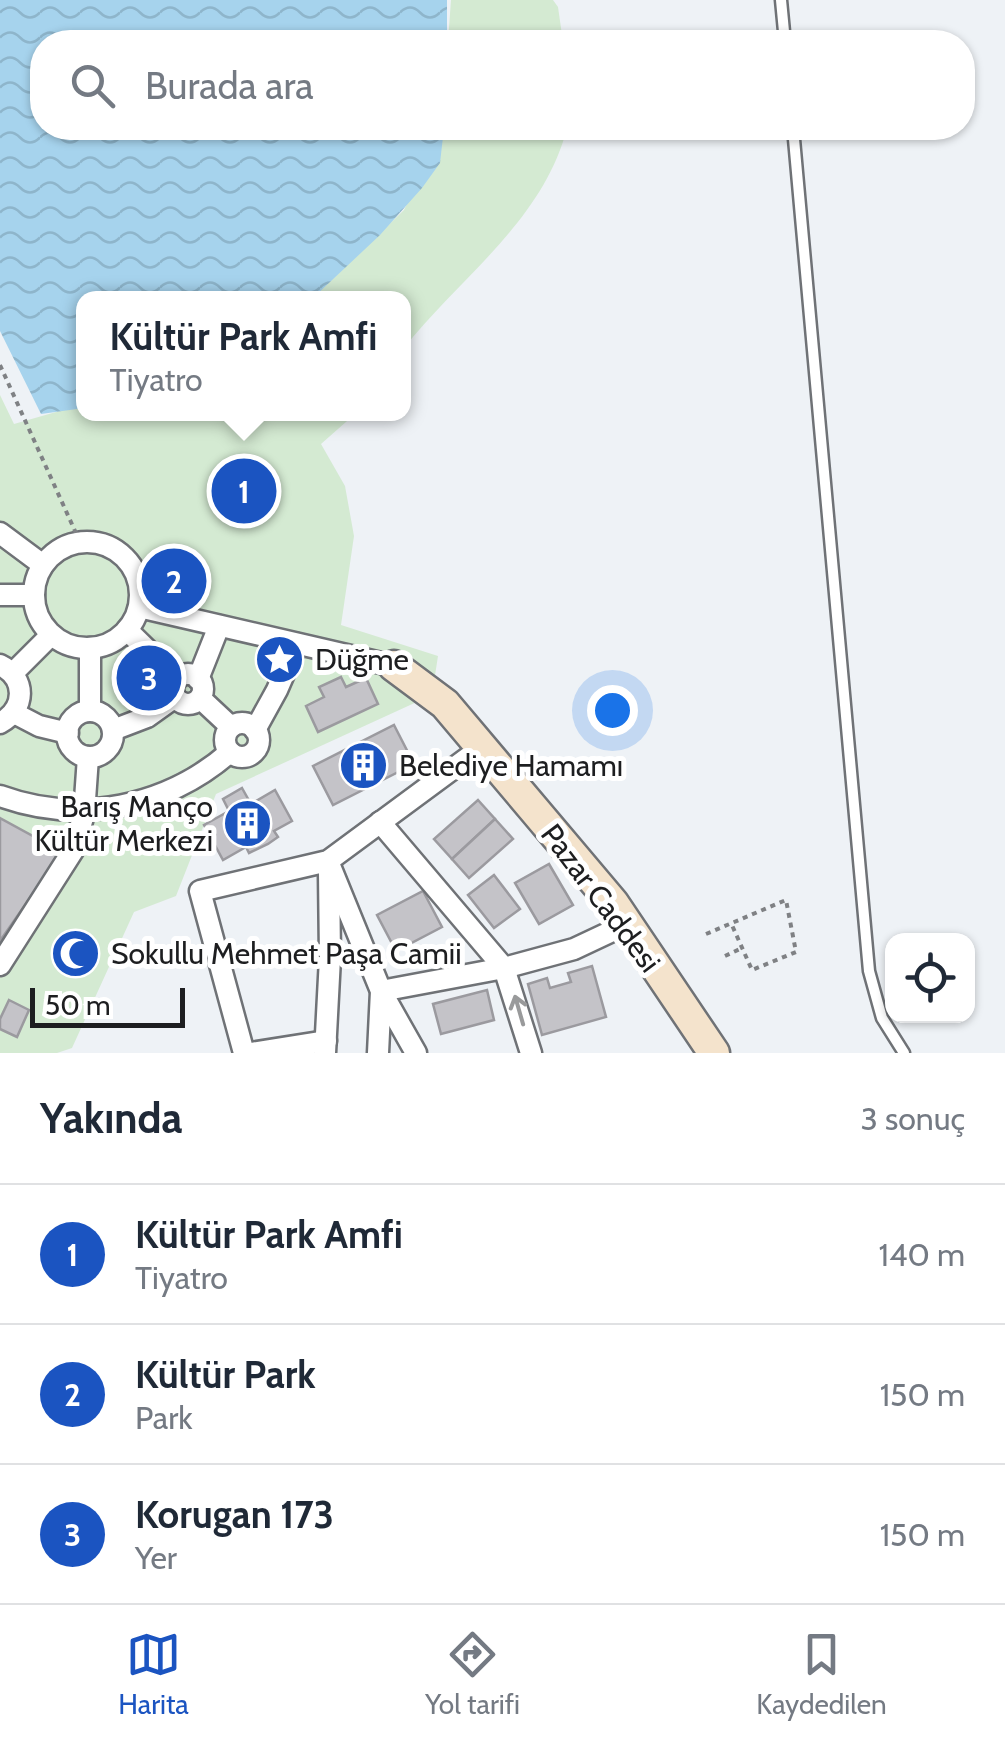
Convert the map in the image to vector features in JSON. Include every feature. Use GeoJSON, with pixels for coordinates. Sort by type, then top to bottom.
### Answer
{"type":"FeatureCollection","features":[{"type":"Feature","properties":{"kind":"main road","name":"Pazar Caddesi"},"geometry":{"type":"LineString","coordinates":[[394,666],[446,704],[614,903],[625,925],[714,1053]]}},
{"type":"Feature","properties":{"kind":"street"},"geometry":{"type":"LineString","coordinates":[[0,532],[43,565]]}},
{"type":"Feature","properties":{"kind":"street"},"geometry":{"type":"LineString","coordinates":[[80,542],[100,542],[116,549],[138,577],[139,607],[128,630],[118,640],[90,648],[66,645],[51,635],[40,621],[34,595],[43,565],[65,546],[80,542]]}},
{"type":"Feature","properties":{"kind":"street"},"geometry":{"type":"LineString","coordinates":[[0,595],[34,595]]}},
{"type":"Feature","properties":{"kind":"street"},"geometry":{"type":"LineString","coordinates":[[139,607],[394,666]]}},
{"type":"Feature","properties":{"kind":"street"},"geometry":{"type":"LineString","coordinates":[[113,730],[147,717],[188,688],[219,626]]}},
{"type":"Feature","properties":{"kind":"street"},"geometry":{"type":"LineString","coordinates":[[128,630],[231,727]]}},
{"type":"Feature","properties":{"kind":"street"},"geometry":{"type":"LineString","coordinates":[[51,635],[6,669],[21,691],[7,718],[68,733]]}},
{"type":"Feature","properties":{"kind":"street"},"geometry":{"type":"LineString","coordinates":[[255,730],[246,724],[231,727],[225,736],[230,752],[240,757],[251,754],[258,745],[255,730],[297,644]]}},
{"type":"Feature","properties":{"kind":"street"},"geometry":{"type":"LineString","coordinates":[[90,648],[90,711]]}},
{"type":"Feature","properties":{"kind":"street"},"geometry":{"type":"LineString","coordinates":[[90,711],[107,718],[113,730],[107,750],[88,757],[74,751],[68,733],[74,717],[90,711]]}},
{"type":"Feature","properties":{"kind":"street"},"geometry":{"type":"LineString","coordinates":[[328,861],[330,958],[325,1047],[248,1053],[200,891],[328,861],[481,748]]}},
{"type":"Feature","properties":{"kind":"street"},"geometry":{"type":"LineString","coordinates":[[0,796],[45,808],[127,806],[194,779],[230,752]]}},
{"type":"Feature","properties":{"kind":"street"},"geometry":{"type":"LineString","coordinates":[[0,965],[74,850],[84,810],[88,757]]}},
{"type":"Feature","properties":{"kind":"street"},"geometry":{"type":"LineString","coordinates":[[380,822],[504,968],[531,1053]]}},
{"type":"Feature","properties":{"kind":"street"},"geometry":{"type":"LineString","coordinates":[[328,861],[381,991],[416,1053]]}},
{"type":"Feature","properties":{"kind":"street"},"geometry":{"type":"LineString","coordinates":[[381,991],[504,968],[574,950],[625,925]]}},
{"type":"Feature","properties":{"kind":"street"},"geometry":{"type":"LineString","coordinates":[[378,1053],[381,991]]}},
{"type":"Feature","properties":{"kind":"lane"},"geometry":{"type":"LineString","coordinates":[[782,0],[784,30]]}},
{"type":"Feature","properties":{"kind":"lane"},"geometry":{"type":"LineString","coordinates":[[794,140],[869,972],[882,1018],[904,1053]]}},
{"type":"Feature","properties":{"kind":"path"},"geometry":{"type":"LineString","coordinates":[[0,365],[80,542]]}},
{"type":"Feature","properties":{"kind":"path"},"geometry":{"type":"LineString","coordinates":[[706,934],[731,923],[786,900],[796,952],[752,970],[731,923]]}},
{"type":"Feature","properties":{"kind":"path"},"geometry":{"type":"LineString","coordinates":[[725,956],[742,948]]}},
{"type":"Feature","properties":{"kind":"green space"},"geometry":{"type":"Polygon","coordinates":[[[451,0],[553,0],[561,30],[449,30],[451,0]]]}},
{"type":"Feature","properties":{"kind":"green space"},"geometry":{"type":"Polygon","coordinates":[[[436,140],[563,140],[539,191],[520,219],[411,340],[411,291],[320,291],[404,210],[436,140]]]}},
{"type":"Feature","properties":{"kind":"green space"},"geometry":{"type":"Polygon","coordinates":[[[0,395],[14,424],[76,406],[76,421],[347,421],[321,444],[345,486],[354,536],[341,625],[438,656],[432,695],[216,794],[176,896],[134,912],[72,1048],[57,1053],[0,1053],[0,395]]]}},
{"type":"Feature","properties":{"kind":"water"},"geometry":{"type":"Polygon","coordinates":[[[0,0],[447,0],[447,30],[30,30],[30,140],[443,140],[440,163],[422,188],[380,235],[320,291],[76,291],[76,409],[41,414],[0,331],[0,0]]]}},
{"type":"Feature","properties":{"kind":"building"},"geometry":{"type":"Polygon","coordinates":[[[149,664],[168,675],[165,690],[151,697],[130,682],[137,668],[149,664]]]}},
{"type":"Feature","properties":{"kind":"building"},"geometry":{"type":"Polygon","coordinates":[[[341,677],[346,687],[366,678],[378,704],[318,732],[306,706],[324,697],[319,687],[341,677]]]}},
{"type":"Feature","properties":{"kind":"building","name":"Belediye Hamamı"},"geometry":{"type":"Polygon","coordinates":[[[394,725],[414,764],[333,805],[313,766],[394,725]]]}},
{"type":"Feature","properties":{"kind":"building","name":"Barış Manço Kültür Merkezi"},"geometry":{"type":"Polygon","coordinates":[[[242,788],[251,804],[275,790],[292,821],[274,831],[278,837],[268,844],[249,853],[246,847],[223,860],[204,825],[229,811],[223,799],[242,788]]]}},
{"type":"Feature","properties":{"kind":"building"},"geometry":{"type":"Polygon","coordinates":[[[478,800],[495,819],[452,859],[434,839],[478,800]]]}},
{"type":"Feature","properties":{"kind":"building"},"geometry":{"type":"Polygon","coordinates":[[[0,818],[62,852],[0,941],[0,818]]]}},
{"type":"Feature","properties":{"kind":"building"},"geometry":{"type":"Polygon","coordinates":[[[495,819],[513,839],[469,878],[452,859],[495,819]]]}},
{"type":"Feature","properties":{"kind":"building"},"geometry":{"type":"Polygon","coordinates":[[[549,864],[573,905],[539,924],[515,883],[549,864]]]}},
{"type":"Feature","properties":{"kind":"building"},"geometry":{"type":"Polygon","coordinates":[[[494,875],[520,909],[494,928],[468,895],[494,875]]]}},
{"type":"Feature","properties":{"kind":"building"},"geometry":{"type":"Polygon","coordinates":[[[423,891],[442,927],[396,951],[377,915],[423,891]]]}},
{"type":"Feature","properties":{"kind":"building"},"geometry":{"type":"Polygon","coordinates":[[[592,966],[606,1017],[542,1035],[528,984],[547,978],[550,988],[571,982],[568,973],[592,966]]]}},
{"type":"Feature","properties":{"kind":"building"},"geometry":{"type":"Polygon","coordinates":[[[487,990],[494,1020],[441,1034],[433,1004],[487,990]]]}},
{"type":"Feature","properties":{"kind":"building"},"geometry":{"type":"Polygon","coordinates":[[[9,1000],[29,1010],[17,1037],[0,1029],[9,1000]]]}},
{"type":"Feature","properties":{"kind":"place","name":"Kültür Park Amfi"},"geometry":{"type":"Point","coordinates":[244,491]}},
{"type":"Feature","properties":{"kind":"place","name":"Kültür Park"},"geometry":{"type":"Point","coordinates":[174,581]}},
{"type":"Feature","properties":{"kind":"place","name":"Düğme"},"geometry":{"type":"Point","coordinates":[280,659]}},
{"type":"Feature","properties":{"kind":"place","name":"Korugan 173"},"geometry":{"type":"Point","coordinates":[149,678]}},
{"type":"Feature","properties":{"kind":"place","name":"Belediye Hamamı"},"geometry":{"type":"Point","coordinates":[364,765]}},
{"type":"Feature","properties":{"kind":"place","name":"Barış Manço Kültür Merkezi"},"geometry":{"type":"Point","coordinates":[248,823]}},
{"type":"Feature","properties":{"kind":"place","name":"Sokullu Mehmet Paşa Camii"},"geometry":{"type":"Point","coordinates":[76,953]}}]}
